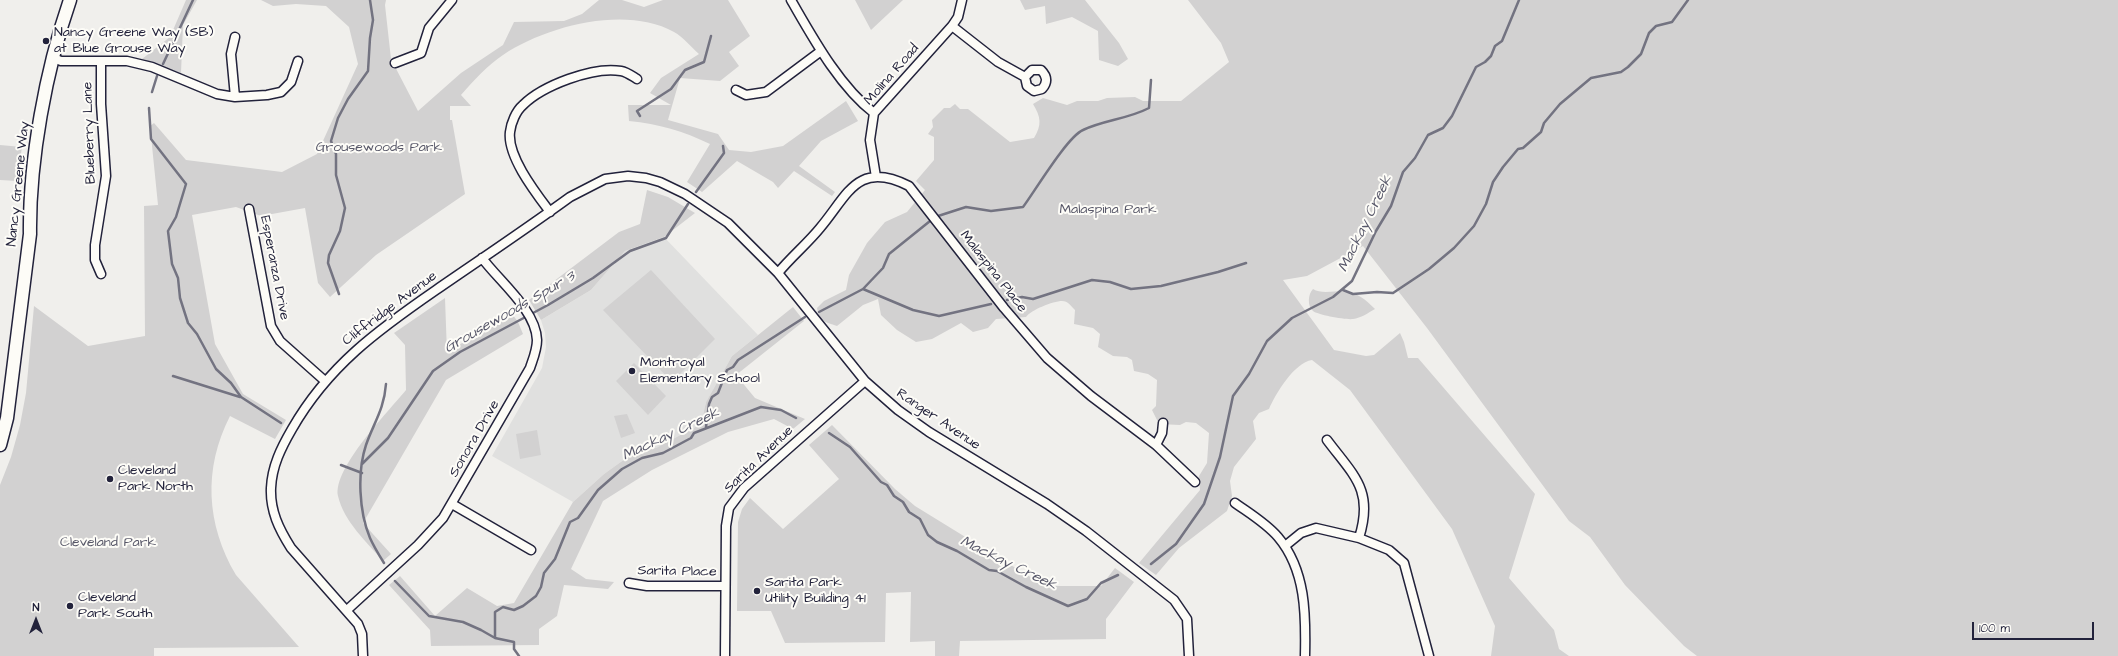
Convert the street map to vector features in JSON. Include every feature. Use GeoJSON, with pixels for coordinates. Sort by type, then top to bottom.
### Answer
{"type":"FeatureCollection","features":[{"type":"Feature","properties":{"kind":"street","name":"Nancy Greene Way"},"geometry":{"type":"LineString","coordinates":[[0,445],[9,403],[30,234],[29,206],[33,177],[53,58],[70,0]]}},
{"type":"Feature","properties":{"kind":"street"},"geometry":{"type":"LineString","coordinates":[[395,63],[420,52],[429,28],[452,0]]}},
{"type":"Feature","properties":{"kind":"street"},"geometry":{"type":"LineString","coordinates":[[791,0],[821,51],[861,102],[874,113]]}},
{"type":"Feature","properties":{"kind":"street","name":"Molina Road"},"geometry":{"type":"LineString","coordinates":[[876,177],[870,140],[874,113],[952,26],[958,17],[962,0]]}},
{"type":"Feature","properties":{"kind":"street"},"geometry":{"type":"LineString","coordinates":[[952,26],[998,62],[1025,77]]}},
{"type":"Feature","properties":{"kind":"street"},"geometry":{"type":"LineString","coordinates":[[235,37],[231,54],[235,97]]}},
{"type":"Feature","properties":{"kind":"street"},"geometry":{"type":"LineString","coordinates":[[736,90],[746,95],[766,92],[821,51]]}},
{"type":"Feature","properties":{"kind":"street"},"geometry":{"type":"LineString","coordinates":[[53,58],[60,61],[127,61],[152,67],[217,94],[235,97],[267,96],[281,92],[292,82],[298,60]]}},
{"type":"Feature","properties":{"kind":"street","name":"Blueberry Lane"},"geometry":{"type":"LineString","coordinates":[[101,61],[101,110],[106,176],[95,245],[95,260],[101,274]]}},
{"type":"Feature","properties":{"kind":"street"},"geometry":{"type":"LineString","coordinates":[[550,212],[517,162],[511,148],[510,128],[521,106],[543,91],[589,74],[614,70],[622,71],[637,79]]}},
{"type":"Feature","properties":{"kind":"street","name":"Cliffridge Avenue"},"geometry":{"type":"LineString","coordinates":[[363,656],[360,629],[347,610],[291,548],[278,524],[272,504],[271,489],[276,461],[300,416],[325,381],[344,361],[374,334],[586,187],[605,179],[628,176],[646,178],[673,187]]}},
{"type":"Feature","properties":{"kind":"street","name":"Malaspina Place"},"geometry":{"type":"LineString","coordinates":[[778,273],[818,230],[850,188],[858,182],[876,177],[897,180],[909,186],[1004,308],[1047,358],[1091,396],[1156,445],[1195,482]]}},
{"type":"Feature","properties":{"kind":"street","name":"Ranger Avenue"},"geometry":{"type":"LineString","coordinates":[[673,187],[728,223],[778,273],[865,381],[898,410],[929,432],[1047,504],[1086,531],[1180,605],[1187,619],[1189,656]]}},
{"type":"Feature","properties":{"kind":"street","name":"Esperanza Drive"},"geometry":{"type":"LineString","coordinates":[[249,209],[271,326],[280,341],[325,381]]}},
{"type":"Feature","properties":{"kind":"street","name":"Sonora Drive"},"geometry":{"type":"LineString","coordinates":[[347,610],[432,532],[452,504],[530,368],[537,344],[536,333],[527,314],[498,275],[482,258]]}},
{"type":"Feature","properties":{"kind":"street","name":"Sarita Avenue"},"geometry":{"type":"LineString","coordinates":[[725,656],[726,526],[729,508],[733,500],[744,488],[865,381]]}},
{"type":"Feature","properties":{"kind":"street"},"geometry":{"type":"LineString","coordinates":[[1156,445],[1162,433],[1163,423]]}},
{"type":"Feature","properties":{"kind":"street"},"geometry":{"type":"LineString","coordinates":[[1327,440],[1361,485],[1366,507],[1365,520],[1359,538]]}},
{"type":"Feature","properties":{"kind":"street"},"geometry":{"type":"LineString","coordinates":[[1235,502],[1267,527],[1285,546],[1299,581],[1303,596],[1306,615],[1305,656]]}},
{"type":"Feature","properties":{"kind":"street"},"geometry":{"type":"LineString","coordinates":[[452,504],[531,550]]}},
{"type":"Feature","properties":{"kind":"street"},"geometry":{"type":"LineString","coordinates":[[1285,546],[1301,533],[1316,528],[1359,538],[1389,550],[1404,563],[1430,656]]}},
{"type":"Feature","properties":{"kind":"street","name":"Sarita Place"},"geometry":{"type":"LineString","coordinates":[[629,583],[647,586],[725,586]]}},
{"type":"Feature","properties":{"kind":"shaded area","name":"Montroyal Elementary School"},"geometry":{"type":"Polygon","coordinates":[[[664,237],[758,335],[732,356],[706,402],[701,424],[656,448],[636,451],[604,474],[573,502],[492,456],[542,368],[546,347],[545,333],[541,320],[591,290],[625,251],[664,237]]]}},
{"type":"Feature","properties":{"kind":"green space"},"geometry":{"type":"Polygon","coordinates":[[[186,0],[197,0],[183,25],[181,73],[142,59],[170,37],[186,0]]]}},
{"type":"Feature","properties":{"kind":"green space"},"geometry":{"type":"Polygon","coordinates":[[[261,0],[386,0],[385,5],[391,59],[418,111],[461,73],[503,45],[514,22],[564,21],[582,14],[599,0],[622,0],[644,7],[663,0],[728,0],[750,36],[729,52],[739,66],[720,81],[680,78],[668,120],[718,134],[729,150],[751,152],[783,146],[846,101],[858,121],[821,141],[799,166],[835,192],[832,196],[794,171],[778,188],[773,182],[737,161],[702,192],[687,182],[710,144],[690,135],[671,129],[629,121],[628,105],[671,105],[650,93],[661,78],[699,54],[677,34],[655,24],[633,20],[587,22],[541,35],[503,55],[481,74],[461,95],[471,106],[450,106],[450,120],[452,120],[465,194],[376,255],[330,297],[318,283],[305,208],[261,216],[236,207],[192,215],[215,344],[243,394],[286,420],[275,439],[230,416],[221,436],[215,456],[212,476],[214,516],[226,556],[236,575],[299,647],[154,648],[154,656],[0,656],[0,485],[11,457],[20,425],[26,393],[34,306],[88,346],[145,336],[144,206],[158,205],[150,126],[154,123],[186,160],[282,172],[317,154],[358,64],[349,27],[326,6],[296,4],[273,6],[261,0]]]}},
{"type":"Feature","properties":{"kind":"green space"},"geometry":{"type":"Polygon","coordinates":[[[855,0],[903,0],[871,30],[855,0]]]}},
{"type":"Feature","properties":{"kind":"green space"},"geometry":{"type":"Polygon","coordinates":[[[1020,0],[1085,0],[1119,43],[1128,59],[1118,66],[1099,60],[1098,31],[1072,17],[1046,24],[1045,6],[1025,10],[1020,0]]]}},
{"type":"Feature","properties":{"kind":"green space","name":"Malaspina Park"},"geometry":{"type":"Polygon","coordinates":[[[1188,0],[2118,0],[2118,656],[1697,656],[1684,646],[1625,585],[1590,537],[1569,521],[1427,328],[1363,246],[1307,276],[1283,280],[1334,350],[1366,356],[1374,355],[1400,333],[1408,358],[1418,358],[1535,494],[1509,578],[1554,630],[1559,649],[1569,656],[1491,656],[1495,626],[1452,529],[1350,390],[1312,360],[1305,362],[1292,373],[1281,387],[1269,409],[1259,413],[1253,421],[1256,439],[1234,467],[1230,481],[1232,496],[1227,511],[1179,548],[1156,575],[1139,563],[1200,490],[1199,476],[1207,463],[1209,433],[1196,423],[1186,422],[1180,425],[1159,424],[1152,410],[1156,406],[1157,380],[1148,374],[1134,371],[1132,360],[1127,357],[1113,356],[1098,347],[1100,334],[1093,328],[1074,324],[1075,310],[1069,304],[1064,301],[1058,301],[1037,309],[1026,317],[996,319],[988,328],[973,332],[961,323],[932,339],[916,342],[897,330],[881,315],[878,299],[863,305],[837,326],[823,320],[819,316],[817,308],[824,301],[846,290],[849,275],[867,243],[885,222],[907,212],[925,190],[916,181],[934,160],[934,137],[928,134],[933,127],[932,120],[944,108],[950,108],[955,104],[960,109],[968,109],[1010,142],[1034,138],[1040,121],[1033,104],[1043,98],[1067,105],[1077,101],[1098,101],[1107,98],[1135,97],[1143,101],[1181,101],[1229,62],[1221,43],[1188,0]]]}},
{"type":"Feature","properties":{"kind":"green space"},"geometry":{"type":"Polygon","coordinates":[[[0,145],[22,147],[17,181],[0,180],[0,145]]]}},
{"type":"Feature","properties":{"kind":"green space"},"geometry":{"type":"Polygon","coordinates":[[[647,190],[668,197],[695,213],[664,237],[625,251],[591,290],[541,320],[529,300],[619,232],[640,224],[647,190]]]}},
{"type":"Feature","properties":{"kind":"green space"},"geometry":{"type":"Polygon","coordinates":[[[651,270],[715,339],[672,382],[603,310],[651,270]]]}},
{"type":"Feature","properties":{"kind":"green space"},"geometry":{"type":"Polygon","coordinates":[[[1313,289],[1323,292],[1343,291],[1353,293],[1365,300],[1375,309],[1353,319],[1339,318],[1316,313],[1311,309],[1309,303],[1309,297],[1313,289]]]}},
{"type":"Feature","properties":{"kind":"green space"},"geometry":{"type":"Polygon","coordinates":[[[445,298],[447,353],[510,311],[518,322],[523,334],[446,380],[363,523],[391,554],[383,561],[357,531],[345,514],[338,496],[339,484],[344,471],[363,441],[406,390],[405,345],[394,333],[445,298]]]}},
{"type":"Feature","properties":{"kind":"green space"},"geometry":{"type":"Polygon","coordinates":[[[793,307],[804,321],[736,375],[755,398],[805,419],[793,429],[774,419],[728,432],[652,470],[603,501],[571,569],[586,579],[614,582],[608,589],[564,585],[557,616],[539,629],[539,645],[431,646],[430,630],[389,585],[400,576],[435,616],[467,588],[497,606],[514,603],[573,502],[604,474],[636,451],[656,448],[701,424],[706,402],[732,356],[793,307]]]}},
{"type":"Feature","properties":{"kind":"green space"},"geometry":{"type":"Polygon","coordinates":[[[634,363],[666,396],[648,415],[616,381],[634,363]]]}},
{"type":"Feature","properties":{"kind":"green space"},"geometry":{"type":"Polygon","coordinates":[[[627,414],[635,433],[621,438],[614,416],[627,414]]]}},
{"type":"Feature","properties":{"kind":"green space"},"geometry":{"type":"Polygon","coordinates":[[[832,425],[895,489],[915,506],[1045,586],[1101,586],[1115,568],[1134,582],[1106,619],[1106,639],[960,641],[959,656],[935,656],[935,641],[910,642],[911,592],[886,593],[885,642],[785,643],[771,611],[737,611],[738,522],[742,509],[750,498],[783,529],[839,479],[809,445],[832,425]]]}},
{"type":"Feature","properties":{"kind":"green space"},"geometry":{"type":"Polygon","coordinates":[[[537,430],[541,455],[520,459],[516,434],[537,430]]]}},
{"type":"Feature","properties":{"kind":"waterway"},"geometry":{"type":"LineString","coordinates":[[163,64],[193,0]]}},
{"type":"Feature","properties":{"kind":"waterway"},"geometry":{"type":"LineString","coordinates":[[339,294],[328,263],[329,255],[340,231],[345,208],[336,175],[336,154],[331,141],[338,118],[348,99],[368,71],[370,38],[373,20],[370,0]]}},
{"type":"Feature","properties":{"kind":"waterway","name":"Mackay Creek"},"geometry":{"type":"LineString","coordinates":[[1151,564],[1176,544],[1204,504],[1220,457],[1233,396],[1249,374],[1267,341],[1292,318],[1333,297],[1352,281],[1376,231],[1391,206],[1403,172],[1415,158],[1428,135],[1443,128],[1452,116],[1476,67],[1485,62],[1491,56],[1495,46],[1502,41],[1519,0]]}},
{"type":"Feature","properties":{"kind":"waterway"},"geometry":{"type":"LineString","coordinates":[[1343,290],[1353,294],[1377,292],[1393,293],[1429,269],[1454,248],[1474,226],[1486,204],[1493,182],[1503,167],[1518,149],[1523,148],[1541,132],[1544,123],[1560,104],[1591,78],[1621,72],[1628,67],[1641,54],[1649,33],[1656,26],[1672,22],[1688,0]]}},
{"type":"Feature","properties":{"kind":"waterway"},"geometry":{"type":"LineString","coordinates":[[640,116],[637,111],[671,89],[685,70],[704,62],[711,36]]}},
{"type":"Feature","properties":{"kind":"waterway"},"geometry":{"type":"LineString","coordinates":[[152,92],[157,76]]}},
{"type":"Feature","properties":{"kind":"waterway"},"geometry":{"type":"LineString","coordinates":[[819,312],[863,289],[883,268],[889,254],[935,217],[966,207],[991,211],[1023,207],[1060,153],[1076,135],[1083,130],[1099,124],[1133,115],[1149,108],[1151,80]]}},
{"type":"Feature","properties":{"kind":"waterway"},"geometry":{"type":"LineString","coordinates":[[149,108],[151,139],[186,184],[176,217],[168,231],[172,264],[178,278],[180,298],[188,323],[197,334],[216,369],[231,383],[241,397],[281,423]]}},
{"type":"Feature","properties":{"kind":"waterway"},"geometry":{"type":"LineString","coordinates":[[696,192],[724,153],[723,146]]}},
{"type":"Feature","properties":{"kind":"waterway","name":"Grousewoods Spur 3"},"geometry":{"type":"LineString","coordinates":[[362,464],[388,438],[433,371],[460,352],[548,305],[593,278],[630,251],[666,238],[688,204]]}},
{"type":"Feature","properties":{"kind":"waterway"},"geometry":{"type":"LineString","coordinates":[[1007,300],[1022,297],[1033,299],[1092,280],[1110,282],[1131,289],[1161,286],[1218,272],[1246,263]]}},
{"type":"Feature","properties":{"kind":"waterway"},"geometry":{"type":"LineString","coordinates":[[863,289],[913,310],[939,316],[991,304]]}},
{"type":"Feature","properties":{"kind":"waterway"},"geometry":{"type":"LineString","coordinates":[[706,427],[709,404],[712,397],[718,393],[727,370],[733,367],[738,360],[805,317]]}},
{"type":"Feature","properties":{"kind":"waterway"},"geometry":{"type":"LineString","coordinates":[[173,376],[240,397]]}},
{"type":"Feature","properties":{"kind":"waterway"},"geometry":{"type":"LineString","coordinates":[[384,563],[366,528],[360,492],[360,479],[366,445],[381,409],[386,384]]}},
{"type":"Feature","properties":{"kind":"waterway","name":"Mackay Creek"},"geometry":{"type":"LineString","coordinates":[[519,656],[514,649],[514,642],[495,638],[495,612],[503,607],[514,610],[523,606],[536,596],[541,587],[544,573],[555,559],[570,522],[578,518],[598,490],[622,469],[642,458],[663,453],[691,438],[694,433],[761,407],[781,410],[796,418]]}},
{"type":"Feature","properties":{"kind":"waterway","name":"Mackay Creek"},"geometry":{"type":"LineString","coordinates":[[829,433],[850,447],[881,482],[887,485],[894,496],[903,502],[909,512],[920,519],[928,535],[937,542],[957,551],[989,570],[997,571],[1026,587],[1068,606],[1087,599],[1101,583],[1118,575]]}},
{"type":"Feature","properties":{"kind":"waterway"},"geometry":{"type":"LineString","coordinates":[[341,465],[362,473]]}},
{"type":"Feature","properties":{"kind":"waterway"},"geometry":{"type":"LineString","coordinates":[[395,581],[429,616],[463,622],[495,638]]}},
{"type":"Feature","properties":{"kind":"place","name":"Nancy Greene Way (SB) at Blue Grouse Way"},"geometry":{"type":"Point","coordinates":[46,41]}},
{"type":"Feature","properties":{"kind":"place","name":"Montroyal Elementary School"},"geometry":{"type":"Point","coordinates":[632,371]}},
{"type":"Feature","properties":{"kind":"place","name":"Cleveland Park North"},"geometry":{"type":"Point","coordinates":[110,479]}},
{"type":"Feature","properties":{"kind":"place","name":"Sarita Park Utility Building 41"},"geometry":{"type":"Point","coordinates":[757,591]}},
{"type":"Feature","properties":{"kind":"place","name":"Cleveland Park South"},"geometry":{"type":"Point","coordinates":[70,606]}},
{"type":"Feature","properties":{"kind":"park label","name":"Grousewoods Park"},"geometry":{"type":"Point","coordinates":[379,148]}},
{"type":"Feature","properties":{"kind":"park label","name":"Cleveland Park"},"geometry":{"type":"Point","coordinates":[108,543]}}]}
